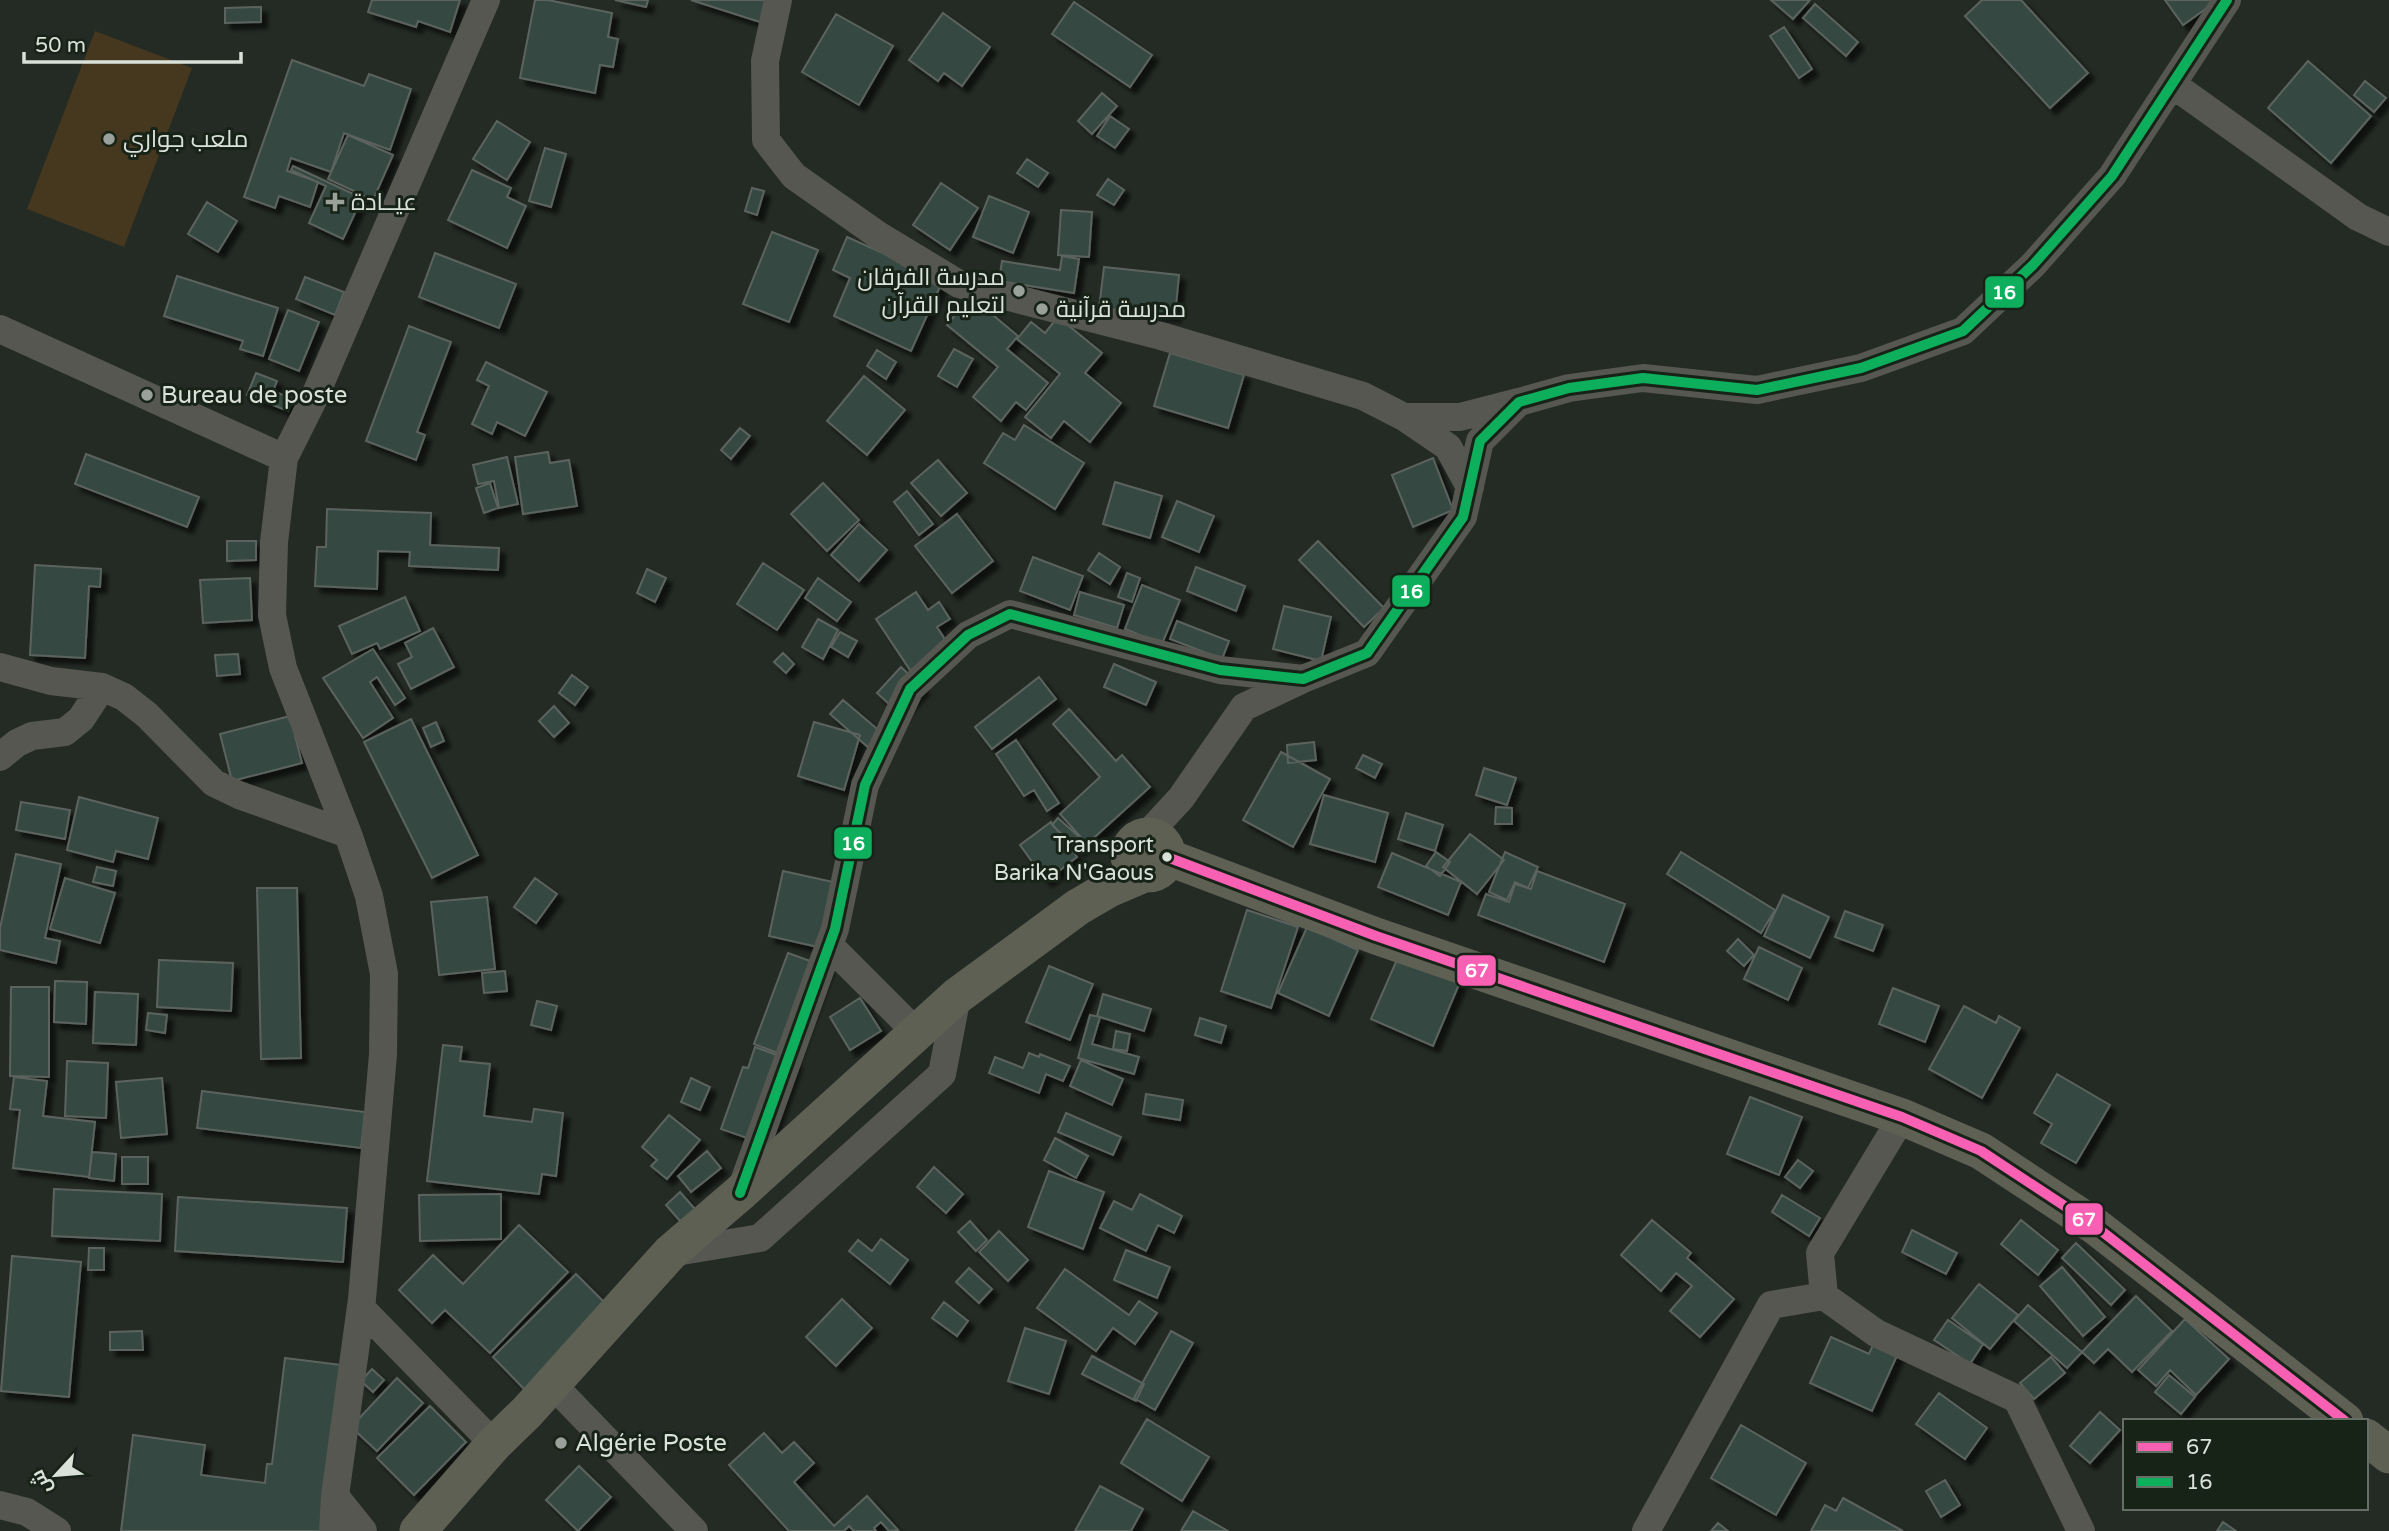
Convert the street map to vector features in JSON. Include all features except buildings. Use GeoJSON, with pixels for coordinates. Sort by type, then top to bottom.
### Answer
{"type":"FeatureCollection","features":[{"type":"Feature","properties":{"kind":"main road"},"geometry":{"type":"LineString","coordinates":[[418,1531],[494,1444],[670,1253],[957,996],[1078,907],[1109,889],[1151,856],[1254,889],[1376,936],[1902,1117],[1981,1151],[2095,1226],[2343,1419]]}},
{"type":"Feature","properties":{"kind":"main road"},"geometry":{"type":"LineString","coordinates":[[2368,1439],[2389,1455]]}},
{"type":"Feature","properties":{"kind":"street"},"geometry":{"type":"LineString","coordinates":[[333,1531],[335,1496],[361,1308],[383,1054],[384,974],[369,896],[348,834],[283,668],[272,615],[274,542],[284,458],[314,398],[486,0]]}},
{"type":"Feature","properties":{"kind":"street"},"geometry":{"type":"LineString","coordinates":[[778,0],[765,61],[766,140],[794,176],[878,235],[959,284],[1161,336],[1363,396],[1404,417],[1448,447],[1470,487]]}},
{"type":"Feature","properties":{"kind":"street"},"geometry":{"type":"LineString","coordinates":[[1404,417],[1460,417],[1569,388],[1643,378],[1758,390],[1861,368],[1963,331],[2033,265],[2112,176],[2227,0]]}},
{"type":"Feature","properties":{"kind":"street"},"geometry":{"type":"LineString","coordinates":[[2172,85],[2358,217],[2389,233]]}},
{"type":"Feature","properties":{"kind":"street"},"geometry":{"type":"LineString","coordinates":[[0,329],[284,458]]}},
{"type":"Feature","properties":{"kind":"street"},"geometry":{"type":"LineString","coordinates":[[1151,856],[1181,799],[1244,707],[1367,653],[1463,517],[1480,441],[1519,402]]}},
{"type":"Feature","properties":{"kind":"street"},"geometry":{"type":"LineString","coordinates":[[740,1193],[835,929],[865,785],[909,689],[968,635],[1010,614],[1220,670],[1303,679]]}},
{"type":"Feature","properties":{"kind":"street"},"geometry":{"type":"LineString","coordinates":[[0,667],[51,681],[102,687],[124,697],[147,715],[214,783],[239,795],[348,834]]}},
{"type":"Feature","properties":{"kind":"street"},"geometry":{"type":"LineString","coordinates":[[1220,670],[1244,707]]}},
{"type":"Feature","properties":{"kind":"street"},"geometry":{"type":"LineString","coordinates":[[0,757],[17,743],[32,736],[65,733],[80,719],[102,687]]}},
{"type":"Feature","properties":{"kind":"street"},"geometry":{"type":"LineString","coordinates":[[829,945],[917,1032]]}},
{"type":"Feature","properties":{"kind":"street"},"geometry":{"type":"LineString","coordinates":[[670,1253],[760,1238],[942,1074],[957,996]]}},
{"type":"Feature","properties":{"kind":"street"},"geometry":{"type":"LineString","coordinates":[[1824,1296],[1820,1254],[1902,1117]]}},
{"type":"Feature","properties":{"kind":"street"},"geometry":{"type":"LineString","coordinates":[[1646,1531],[1771,1305],[1824,1296],[1876,1333],[2017,1399],[2081,1531]]}},
{"type":"Feature","properties":{"kind":"street"},"geometry":{"type":"LineString","coordinates":[[361,1308],[494,1444]]}},
{"type":"Feature","properties":{"kind":"street"},"geometry":{"type":"LineString","coordinates":[[552,1384],[694,1531]]}},
{"type":"Feature","properties":{"kind":"street"},"geometry":{"type":"LineString","coordinates":[[335,1496],[363,1531]]}},
{"type":"Feature","properties":{"kind":"street"},"geometry":{"type":"LineString","coordinates":[[0,1505],[27,1511],[57,1531]]}},
{"type":"Feature","properties":{"kind":"shaded area","name":"ملعب جواري"},"geometry":{"type":"Polygon","coordinates":[[[95,31],[192,68],[124,247],[27,209],[95,31]]]}},
{"type":"Feature","properties":{"kind":"transit line","name":"16"},"geometry":{"type":"LineString","coordinates":[[740,1193],[835,929],[865,785],[910,689],[968,635],[1010,614],[1220,670],[1303,679],[1367,653],[1463,517],[1480,441],[1519,402],[1569,388],[1643,378],[1757,390],[1861,368],[1963,331],[2033,265],[2112,176],[2227,0]]}},
{"type":"Feature","properties":{"kind":"transit line","name":"67"},"geometry":{"type":"LineString","coordinates":[[1167,857],[1376,936],[1902,1117],[1981,1151],[2095,1226],[2342,1419]]}},
{"type":"Feature","properties":{"kind":"place","name":"ملعب جواري"},"geometry":{"type":"Point","coordinates":[109,139]}},
{"type":"Feature","properties":{"kind":"place","name":"عيــادة"},"geometry":{"type":"Point","coordinates":[335,202]}},
{"type":"Feature","properties":{"kind":"place","name":"مدرسة الفرقان لتعليم القرآن"},"geometry":{"type":"Point","coordinates":[1019,291]}},
{"type":"Feature","properties":{"kind":"place","name":"مدرسة قرآنية"},"geometry":{"type":"Point","coordinates":[1042,309]}},
{"type":"Feature","properties":{"kind":"place","name":"Bureau de poste"},"geometry":{"type":"Point","coordinates":[147,395]}},
{"type":"Feature","properties":{"kind":"place","name":"Transport Barika N'Gaous"},"geometry":{"type":"Point","coordinates":[1167,857]}},
{"type":"Feature","properties":{"kind":"place","name":"Algérie Poste"},"geometry":{"type":"Point","coordinates":[561,1443]}}]}
